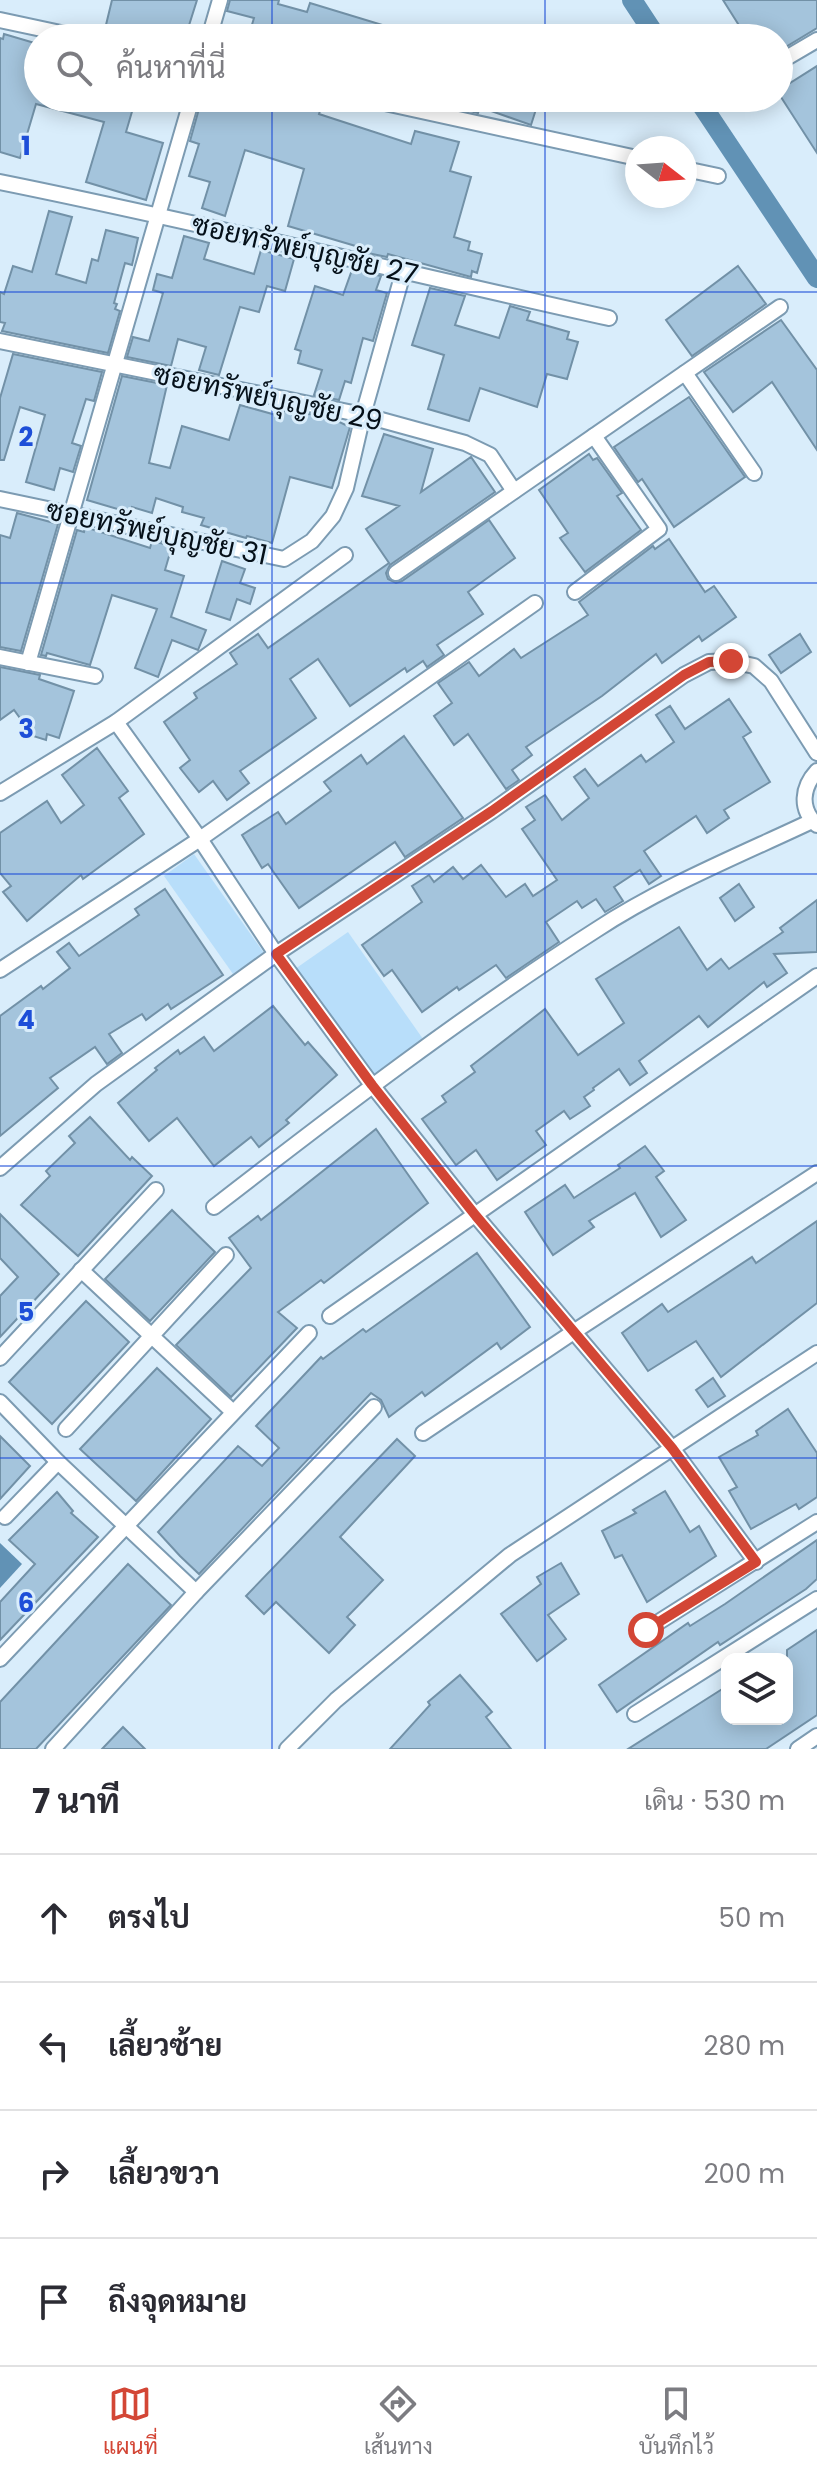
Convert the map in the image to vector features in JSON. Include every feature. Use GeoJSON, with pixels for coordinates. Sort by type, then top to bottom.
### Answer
{"type":"FeatureCollection","features":[{"type":"Feature","properties":{"kind":"street"},"geometry":{"type":"LineString","coordinates":[[213,24],[220,0]]}},
{"type":"Feature","properties":{"kind":"street"},"geometry":{"type":"LineString","coordinates":[[0,20],[24,25]]}},
{"type":"Feature","properties":{"kind":"street"},"geometry":{"type":"LineString","coordinates":[[793,54],[817,40]]}},
{"type":"Feature","properties":{"kind":"street"},"geometry":{"type":"LineString","coordinates":[[28,663],[188,112]]}},
{"type":"Feature","properties":{"kind":"street"},"geometry":{"type":"LineString","coordinates":[[426,112],[625,155]]}},
{"type":"Feature","properties":{"kind":"street"},"geometry":{"type":"LineString","coordinates":[[697,172],[718,176]]}},
{"type":"Feature","properties":{"kind":"street","name":"ซอยทรัพย์บุญชัย 27"},"geometry":{"type":"LineString","coordinates":[[0,182],[159,214],[403,273],[609,318]]}},
{"type":"Feature","properties":{"kind":"street","name":"ซอยทรัพย์บุญชัย 31"},"geometry":{"type":"LineString","coordinates":[[0,499],[284,559],[312,541],[333,516],[346,488],[403,273]]}},
{"type":"Feature","properties":{"kind":"street"},"geometry":{"type":"LineString","coordinates":[[396,573],[780,307]]}},
{"type":"Feature","properties":{"kind":"street","name":"ซอยทรัพย์บุญชัย 29"},"geometry":{"type":"LineString","coordinates":[[0,341],[363,415],[465,443],[490,455],[514,491]]}},
{"type":"Feature","properties":{"kind":"street"},"geometry":{"type":"LineString","coordinates":[[685,373],[754,473]]}},
{"type":"Feature","properties":{"kind":"street"},"geometry":{"type":"LineString","coordinates":[[575,592],[659,529],[594,436]]}},
{"type":"Feature","properties":{"kind":"street"},"geometry":{"type":"LineString","coordinates":[[0,793],[116,722],[345,555]]}},
{"type":"Feature","properties":{"kind":"street"},"geometry":{"type":"LineString","coordinates":[[0,970],[200,839],[535,603]]}},
{"type":"Feature","properties":{"kind":"street"},"geometry":{"type":"LineString","coordinates":[[0,657],[95,676]]}},
{"type":"Feature","properties":{"kind":"street"},"geometry":{"type":"LineString","coordinates":[[0,1168],[96,1084],[276,954],[492,811],[684,675],[709,662],[731,661],[754,666],[771,681],[817,753]]}},
{"type":"Feature","properties":{"kind":"street"},"geometry":{"type":"LineString","coordinates":[[116,722],[200,839],[276,954],[372,1085],[476,1216],[672,1448],[756,1562]]}},
{"type":"Feature","properties":{"kind":"street"},"geometry":{"type":"LineString","coordinates":[[214,1207],[372,1085],[597,928],[657,895],[814,823],[806,812],[805,790],[817,771]]}},
{"type":"Feature","properties":{"kind":"street"},"geometry":{"type":"LineString","coordinates":[[330,1316],[817,976]]}},
{"type":"Feature","properties":{"kind":"street"},"geometry":{"type":"LineString","coordinates":[[423,1433],[817,1173]]}},
{"type":"Feature","properties":{"kind":"street"},"geometry":{"type":"LineString","coordinates":[[0,1358],[156,1190]]}},
{"type":"Feature","properties":{"kind":"street"},"geometry":{"type":"LineString","coordinates":[[66,1429],[226,1255]]}},
{"type":"Feature","properties":{"kind":"street"},"geometry":{"type":"LineString","coordinates":[[81,1270],[232,1411]]}},
{"type":"Feature","properties":{"kind":"street"},"geometry":{"type":"LineString","coordinates":[[0,1659],[309,1333]]}},
{"type":"Feature","properties":{"kind":"street"},"geometry":{"type":"LineString","coordinates":[[287,1749],[336,1700],[510,1555],[817,1353]]}},
{"type":"Feature","properties":{"kind":"street"},"geometry":{"type":"LineString","coordinates":[[0,1402],[124,1526],[196,1592]]}},
{"type":"Feature","properties":{"kind":"street"},"geometry":{"type":"LineString","coordinates":[[53,1749],[196,1592],[374,1407]]}},
{"type":"Feature","properties":{"kind":"street"},"geometry":{"type":"LineString","coordinates":[[5,1517],[58,1462]]}},
{"type":"Feature","properties":{"kind":"street"},"geometry":{"type":"LineString","coordinates":[[646,1630],[817,1522]]}},
{"type":"Feature","properties":{"kind":"street"},"geometry":{"type":"LineString","coordinates":[[635,1714],[817,1599]]}},
{"type":"Feature","properties":{"kind":"street"},"geometry":{"type":"LineString","coordinates":[[798,1749],[817,1736]]}},
{"type":"Feature","properties":{"kind":"shaded area"},"geometry":{"type":"Polygon","coordinates":[[[194,854],[264,953],[233,974],[164,876],[194,854]]]}},
{"type":"Feature","properties":{"kind":"shaded area"},"geometry":{"type":"Polygon","coordinates":[[[348,932],[423,1039],[371,1077],[295,969],[348,932]]]}},
{"type":"Feature","properties":{"kind":"shaded area"},"geometry":{"type":"Polygon","coordinates":[[[0,1543],[22,1564],[0,1588],[0,1543]]]}},
{"type":"Feature","properties":{"kind":"building"},"geometry":{"type":"Polygon","coordinates":[[[112,0],[197,0],[189,24],[106,24],[112,0]]]}},
{"type":"Feature","properties":{"kind":"building"},"geometry":{"type":"Polygon","coordinates":[[[230,0],[279,0],[278,4],[307,12],[310,3],[379,24],[252,24],[254,18],[227,11],[230,0]]]}},
{"type":"Feature","properties":{"kind":"building"},"geometry":{"type":"Polygon","coordinates":[[[723,0],[817,0],[817,28],[793,43],[793,24],[738,24],[723,0]]]}},
{"type":"Feature","properties":{"kind":"building"},"geometry":{"type":"Polygon","coordinates":[[[4,34],[24,40],[24,112],[34,112],[20,158],[0,152],[0,38],[3,39],[4,34]]]}},
{"type":"Feature","properties":{"kind":"building"},"geometry":{"type":"Polygon","coordinates":[[[817,66],[817,153],[791,112],[793,81],[817,66]]]}},
{"type":"Feature","properties":{"kind":"building"},"geometry":{"type":"Polygon","coordinates":[[[66,112],[132,112],[126,132],[163,143],[146,200],[86,182],[104,122],[66,112]]]}},
{"type":"Feature","properties":{"kind":"building"},"geometry":{"type":"Polygon","coordinates":[[[198,112],[320,112],[411,144],[415,131],[459,142],[450,171],[471,177],[454,237],[470,242],[468,250],[482,254],[477,273],[472,271],[471,277],[388,254],[387,257],[358,251],[359,247],[288,226],[304,169],[245,150],[225,216],[202,208],[210,182],[189,176],[199,144],[190,141],[198,112]]]}},
{"type":"Feature","properties":{"kind":"building"},"geometry":{"type":"Polygon","coordinates":[[[494,112],[535,112],[531,125],[494,112]]]}},
{"type":"Feature","properties":{"kind":"building"},"geometry":{"type":"Polygon","coordinates":[[[49,211],[72,217],[56,274],[86,283],[92,259],[98,261],[106,230],[138,238],[132,265],[125,263],[114,303],[117,304],[115,309],[120,311],[108,353],[2,331],[5,323],[0,322],[0,292],[4,294],[13,266],[32,272],[49,211]]]}},
{"type":"Feature","properties":{"kind":"building"},"geometry":{"type":"Polygon","coordinates":[[[184,236],[209,243],[204,259],[254,274],[261,250],[294,259],[285,291],[267,286],[259,312],[240,307],[219,375],[199,370],[206,347],[178,339],[171,366],[127,357],[133,337],[149,341],[163,293],[153,290],[157,274],[172,278],[184,236]]]}},
{"type":"Feature","properties":{"kind":"building"},"geometry":{"type":"Polygon","coordinates":[[[738,266],[766,304],[692,356],[666,320],[738,266]]]}},
{"type":"Feature","properties":{"kind":"building"},"geometry":{"type":"Polygon","coordinates":[[[352,270],[381,276],[376,290],[387,293],[373,341],[363,338],[351,383],[345,381],[339,400],[314,395],[322,370],[298,363],[301,351],[295,349],[315,286],[343,295],[352,270]]]}},
{"type":"Feature","properties":{"kind":"building"},"geometry":{"type":"Polygon","coordinates":[[[430,288],[465,296],[455,325],[499,338],[510,306],[530,312],[527,320],[569,332],[567,339],[578,342],[567,379],[547,374],[537,407],[480,388],[469,421],[428,409],[444,355],[412,345],[430,288]]]}},
{"type":"Feature","properties":{"kind":"building"},"geometry":{"type":"Polygon","coordinates":[[[781,320],[817,370],[817,450],[772,382],[733,412],[704,372],[781,320]]]}},
{"type":"Feature","properties":{"kind":"building"},"geometry":{"type":"Polygon","coordinates":[[[13,354],[102,372],[94,401],[86,399],[72,443],[81,446],[73,472],[60,468],[54,490],[26,482],[45,415],[20,407],[4,460],[0,460],[0,398],[13,354]]]}},
{"type":"Feature","properties":{"kind":"building"},"geometry":{"type":"Polygon","coordinates":[[[122,376],[167,385],[149,463],[170,468],[182,426],[229,440],[240,405],[283,417],[285,409],[333,419],[350,427],[332,488],[290,477],[272,543],[201,525],[204,518],[182,512],[183,507],[156,498],[152,513],[132,507],[131,513],[87,500],[122,376]]]}},
{"type":"Feature","properties":{"kind":"building"},"geometry":{"type":"Polygon","coordinates":[[[689,397],[745,477],[674,527],[642,479],[638,482],[614,447],[689,397]]]}},
{"type":"Feature","properties":{"kind":"building"},"geometry":{"type":"Polygon","coordinates":[[[384,434],[433,449],[421,492],[471,457],[495,492],[390,565],[386,573],[388,579],[396,583],[402,581],[489,520],[515,558],[468,592],[483,614],[437,645],[444,655],[427,667],[423,661],[407,672],[405,668],[350,706],[318,659],[290,679],[316,718],[240,771],[249,783],[227,800],[213,781],[199,792],[180,768],[190,760],[164,722],[197,698],[194,693],[237,664],[230,653],[258,634],[268,648],[389,563],[366,529],[399,506],[362,496],[384,434]]]}},
{"type":"Feature","properties":{"kind":"building"},"geometry":{"type":"Polygon","coordinates":[[[589,454],[593,460],[597,458],[622,493],[617,496],[641,530],[585,572],[560,538],[568,533],[539,490],[589,454]]]}},
{"type":"Feature","properties":{"kind":"building"},"geometry":{"type":"Polygon","coordinates":[[[17,513],[58,524],[21,651],[0,647],[0,535],[10,538],[17,513]]]}},
{"type":"Feature","properties":{"kind":"building"},"geometry":{"type":"Polygon","coordinates":[[[85,527],[150,548],[152,541],[172,546],[165,570],[184,576],[171,617],[206,630],[198,650],[172,640],[158,677],[135,668],[157,609],[112,595],[90,665],[47,653],[46,656],[41,655],[77,530],[84,532],[85,527]]]}},
{"type":"Feature","properties":{"kind":"building"},"geometry":{"type":"Polygon","coordinates":[[[669,539],[705,592],[714,586],[736,617],[702,641],[699,636],[662,663],[656,654],[602,696],[526,747],[532,755],[512,770],[519,780],[506,789],[468,734],[454,745],[434,716],[452,703],[438,683],[469,662],[479,676],[514,649],[521,658],[588,615],[579,602],[653,546],[655,549],[669,539]]]}},
{"type":"Feature","properties":{"kind":"building"},"geometry":{"type":"Polygon","coordinates":[[[222,561],[245,569],[240,583],[255,588],[250,604],[237,599],[230,620],[206,612],[222,561]]]}},
{"type":"Feature","properties":{"kind":"building"},"geometry":{"type":"Polygon","coordinates":[[[800,634],[811,652],[781,673],[769,655],[800,634]]]}},
{"type":"Feature","properties":{"kind":"building"},"geometry":{"type":"Polygon","coordinates":[[[0,667],[40,675],[39,679],[74,691],[59,738],[47,734],[46,740],[33,736],[14,710],[0,720],[0,667]]]}},
{"type":"Feature","properties":{"kind":"building"},"geometry":{"type":"Polygon","coordinates":[[[729,699],[751,732],[743,737],[770,782],[724,810],[729,818],[707,833],[696,816],[644,851],[661,876],[649,884],[640,870],[614,887],[623,901],[605,912],[596,899],[582,908],[577,901],[546,922],[559,942],[506,978],[496,965],[422,1012],[392,970],[384,976],[362,945],[422,902],[412,886],[429,875],[434,882],[453,867],[463,879],[481,865],[506,897],[525,884],[533,896],[557,880],[522,829],[535,820],[526,807],[545,795],[562,820],[589,798],[574,777],[585,769],[598,786],[641,755],[646,762],[674,742],[656,715],[670,706],[685,729],[729,699]]]}},
{"type":"Feature","properties":{"kind":"building"},"geometry":{"type":"Polygon","coordinates":[[[404,736],[463,818],[405,857],[395,842],[299,908],[268,864],[262,868],[242,835],[278,812],[286,824],[331,791],[324,782],[361,755],[367,764],[404,736]]]}},
{"type":"Feature","properties":{"kind":"building"},"geometry":{"type":"Polygon","coordinates":[[[97,748],[128,791],[119,798],[144,834],[83,879],[81,875],[27,921],[3,892],[11,886],[0,873],[0,833],[47,801],[61,823],[84,805],[62,775],[97,748]]]}},
{"type":"Feature","properties":{"kind":"building"},"geometry":{"type":"Polygon","coordinates":[[[739,884],[754,907],[735,921],[720,898],[739,884]]]}},
{"type":"Feature","properties":{"kind":"building"},"geometry":{"type":"Polygon","coordinates":[[[165,889],[223,975],[171,1009],[168,1004],[146,1020],[142,1014],[109,1034],[122,1053],[107,1064],[95,1047],[50,1078],[58,1088],[0,1136],[0,1016],[70,968],[57,952],[69,943],[79,956],[139,915],[135,909],[165,889]]]}},
{"type":"Feature","properties":{"kind":"building"},"geometry":{"type":"Polygon","coordinates":[[[817,900],[817,952],[774,954],[787,973],[767,987],[764,982],[708,1027],[699,1016],[639,1061],[647,1073],[630,1085],[619,1069],[584,1097],[590,1106],[570,1119],[564,1111],[536,1131],[546,1145],[497,1180],[476,1150],[456,1165],[422,1119],[446,1102],[442,1096],[475,1072],[471,1066],[545,1009],[578,1055],[624,1023],[596,979],[679,927],[707,970],[721,959],[729,969],[783,932],[780,928],[817,900]]]}},
{"type":"Feature","properties":{"kind":"building"},"geometry":{"type":"Polygon","coordinates":[[[273,1006],[305,1045],[308,1042],[337,1075],[286,1120],[289,1123],[259,1147],[251,1137],[214,1166],[177,1118],[149,1141],[118,1103],[178,1050],[180,1054],[204,1037],[214,1051],[273,1006]]]}},
{"type":"Feature","properties":{"kind":"building"},"geometry":{"type":"Polygon","coordinates":[[[90,1117],[130,1160],[132,1157],[152,1176],[78,1256],[21,1205],[50,1176],[46,1171],[75,1143],[69,1136],[90,1117]]]}},
{"type":"Feature","properties":{"kind":"building"},"geometry":{"type":"Polygon","coordinates":[[[376,1129],[428,1203],[324,1283],[321,1280],[278,1312],[297,1328],[231,1397],[176,1345],[251,1268],[229,1238],[258,1216],[261,1220],[376,1129]]]}},
{"type":"Feature","properties":{"kind":"building"},"geometry":{"type":"Polygon","coordinates":[[[645,1146],[664,1171],[656,1177],[686,1220],[661,1237],[635,1193],[589,1221],[594,1227],[553,1255],[525,1212],[565,1185],[574,1198],[620,1168],[618,1165],[645,1146]]]}},
{"type":"Feature","properties":{"kind":"building"},"geometry":{"type":"Polygon","coordinates":[[[172,1210],[215,1252],[150,1321],[105,1279],[172,1210]]]}},
{"type":"Feature","properties":{"kind":"building"},"geometry":{"type":"Polygon","coordinates":[[[0,1214],[59,1274],[0,1337],[0,1296],[18,1277],[0,1258],[0,1214]]]}},
{"type":"Feature","properties":{"kind":"building"},"geometry":{"type":"Polygon","coordinates":[[[817,1221],[817,1303],[721,1377],[696,1341],[648,1371],[622,1333],[662,1304],[668,1312],[752,1257],[756,1263],[817,1221]]]}},
{"type":"Feature","properties":{"kind":"building"},"geometry":{"type":"Polygon","coordinates":[[[477,1253],[530,1327],[501,1349],[497,1343],[425,1396],[422,1392],[389,1417],[381,1400],[371,1393],[199,1574],[158,1532],[238,1446],[262,1466],[279,1448],[256,1426],[321,1357],[323,1359],[363,1329],[366,1332],[477,1253]]]}},
{"type":"Feature","properties":{"kind":"building"},"geometry":{"type":"Polygon","coordinates":[[[86,1301],[129,1342],[52,1424],[9,1382],[86,1301]]]}},
{"type":"Feature","properties":{"kind":"building"},"geometry":{"type":"Polygon","coordinates":[[[157,1368],[211,1419],[136,1501],[80,1449],[157,1368]]]}},
{"type":"Feature","properties":{"kind":"building"},"geometry":{"type":"Polygon","coordinates":[[[713,1378],[725,1396],[708,1407],[696,1390],[713,1378]]]}},
{"type":"Feature","properties":{"kind":"building"},"geometry":{"type":"Polygon","coordinates":[[[788,1409],[817,1453],[817,1497],[799,1509],[796,1504],[751,1529],[729,1491],[737,1487],[719,1457],[758,1435],[756,1431],[788,1409]]]}},
{"type":"Feature","properties":{"kind":"building"},"geometry":{"type":"Polygon","coordinates":[[[0,1436],[30,1466],[0,1499],[0,1436]]]}},
{"type":"Feature","properties":{"kind":"building"},"geometry":{"type":"Polygon","coordinates":[[[397,1439],[415,1456],[340,1537],[383,1580],[347,1617],[355,1625],[329,1653],[276,1602],[264,1614],[246,1596],[397,1439]]]}},
{"type":"Feature","properties":{"kind":"building"},"geometry":{"type":"Polygon","coordinates":[[[665,1491],[690,1532],[699,1526],[716,1556],[647,1602],[622,1555],[615,1558],[602,1531],[636,1513],[633,1510],[665,1491]]]}},
{"type":"Feature","properties":{"kind":"building"},"geometry":{"type":"Polygon","coordinates":[[[57,1492],[73,1511],[71,1513],[98,1537],[0,1640],[0,1602],[35,1564],[9,1540],[57,1492]]]}},
{"type":"Feature","properties":{"kind":"building"},"geometry":{"type":"Polygon","coordinates":[[[817,1540],[817,1579],[806,1589],[720,1645],[718,1642],[617,1712],[599,1685],[817,1540]]]}},
{"type":"Feature","properties":{"kind":"building"},"geometry":{"type":"Polygon","coordinates":[[[561,1563],[579,1594],[548,1615],[566,1639],[537,1661],[501,1614],[541,1584],[537,1577],[561,1563]]]}},
{"type":"Feature","properties":{"kind":"building"},"geometry":{"type":"Polygon","coordinates":[[[128,1564],[171,1605],[36,1749],[0,1749],[0,1702],[128,1564]]]}},
{"type":"Feature","properties":{"kind":"building"},"geometry":{"type":"Polygon","coordinates":[[[817,1630],[817,1715],[766,1749],[628,1749],[721,1690],[721,1725],[793,1725],[793,1653],[787,1653],[817,1630]]]}},
{"type":"Feature","properties":{"kind":"building"},"geometry":{"type":"Polygon","coordinates":[[[460,1675],[492,1712],[486,1717],[511,1749],[390,1749],[430,1705],[428,1702],[460,1675]]]}},
{"type":"Feature","properties":{"kind":"building"},"geometry":{"type":"Polygon","coordinates":[[[123,1727],[145,1749],[102,1749],[123,1727]]]}},
{"type":"Feature","properties":{"kind":"waterway"},"geometry":{"type":"LineString","coordinates":[[632,0],[648,24]]}},
{"type":"Feature","properties":{"kind":"waterway"},"geometry":{"type":"LineString","coordinates":[[706,112],[817,278]]}},
{"type":"Feature","properties":{"kind":"route"},"geometry":{"type":"LineString","coordinates":[[646,1630],[756,1562],[672,1448],[476,1216],[372,1085],[276,954],[492,811],[684,675],[709,662],[731,661]]}}]}
